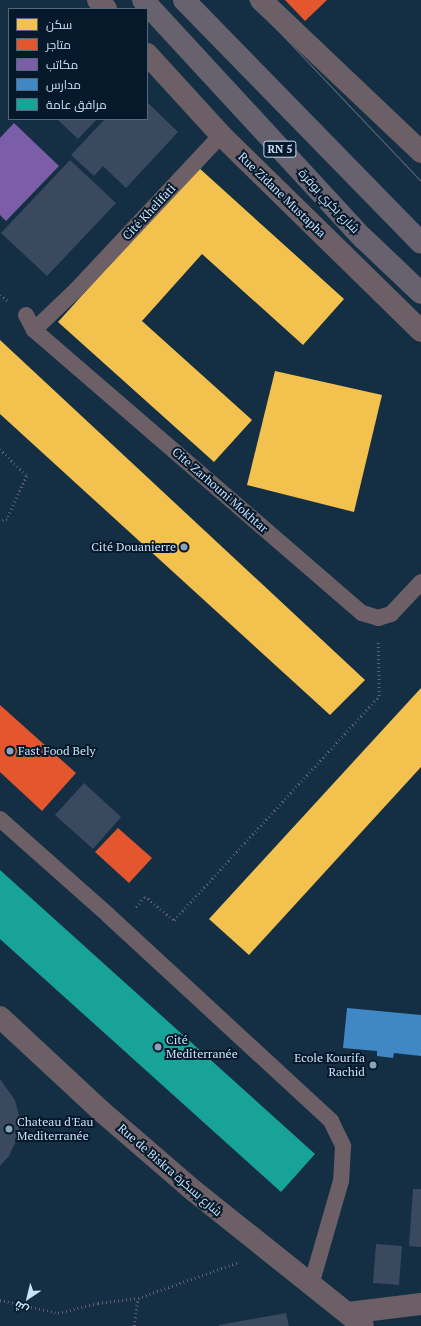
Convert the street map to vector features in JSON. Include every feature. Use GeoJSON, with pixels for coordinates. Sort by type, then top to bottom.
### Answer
{"type":"FeatureCollection","features":[{"type":"Feature","properties":{"kind":"highway","name":"شارع بكري بوقرة"},"geometry":{"type":"LineString","coordinates":[[143,0],[363,238],[421,293]]}},
{"type":"Feature","properties":{"kind":"highway","name":"RN 5"},"geometry":{"type":"LineString","coordinates":[[184,0],[421,243]]}},
{"type":"Feature","properties":{"kind":"street"},"geometry":{"type":"LineString","coordinates":[[98,0],[105,8]]}},
{"type":"Feature","properties":{"kind":"street"},"geometry":{"type":"LineString","coordinates":[[261,0],[421,152]]}},
{"type":"Feature","properties":{"kind":"street","name":"Rue Zidane Mustapha"},"geometry":{"type":"LineString","coordinates":[[148,55],[221,135],[421,330]]}},
{"type":"Feature","properties":{"kind":"street","name":"Rue de Biskra شارع بسكرة"},"geometry":{"type":"LineString","coordinates":[[0,1018],[100,1110],[267,1252],[311,1285],[352,1322]]}},
{"type":"Feature","properties":{"kind":"street"},"geometry":{"type":"LineString","coordinates":[[352,1322],[421,1304]]}},
{"type":"Feature","properties":{"kind":"lane","name":"Cité Khelifati"},"geometry":{"type":"LineString","coordinates":[[34,330],[77,289],[221,135]]}},
{"type":"Feature","properties":{"kind":"lane","name":"Cite Zarhouni Mokhtar"},"geometry":{"type":"LineString","coordinates":[[26,315],[34,330],[362,613],[378,618]]}},
{"type":"Feature","properties":{"kind":"lane"},"geometry":{"type":"LineString","coordinates":[[378,618],[391,614],[421,582]]}},
{"type":"Feature","properties":{"kind":"lane"},"geometry":{"type":"LineString","coordinates":[[0,819],[120,925],[331,1121],[343,1146],[341,1181],[311,1285]]}},
{"type":"Feature","properties":{"kind":"path"},"geometry":{"type":"LineString","coordinates":[[0,449],[27,476],[7,519],[0,522]]}},
{"type":"Feature","properties":{"kind":"path"},"geometry":{"type":"LineString","coordinates":[[120,925],[145,896],[174,920],[379,696],[378,618]]}},
{"type":"Feature","properties":{"kind":"path"},"geometry":{"type":"LineString","coordinates":[[0,1300],[58,1313],[98,1303],[138,1298],[267,1252]]}},
{"type":"Feature","properties":{"kind":"path"},"geometry":{"type":"LineString","coordinates":[[134,1326],[138,1298]]}},
{"type":"Feature","properties":{"kind":"building: سكن"},"geometry":{"type":"Polygon","coordinates":[[[198,167],[344,299],[303,345],[202,254],[142,321],[252,420],[214,462],[58,322],[198,167]]]}},
{"type":"Feature","properties":{"kind":"building: سكن","name":"Cité Douanierre"},"geometry":{"type":"Polygon","coordinates":[[[0,340],[365,680],[330,715],[0,414],[0,340]]]}},
{"type":"Feature","properties":{"kind":"building: سكن"},"geometry":{"type":"Polygon","coordinates":[[[275,371],[382,395],[354,512],[247,485],[275,371]]]}},
{"type":"Feature","properties":{"kind":"building: سكن"},"geometry":{"type":"Polygon","coordinates":[[[421,688],[421,767],[249,955],[209,919],[421,688]]]}},
{"type":"Feature","properties":{"kind":"building: متاجر"},"geometry":{"type":"Polygon","coordinates":[[[285,0],[327,0],[305,21],[285,0]]]}},
{"type":"Feature","properties":{"kind":"building: متاجر"},"geometry":{"type":"Polygon","coordinates":[[[0,705],[76,773],[42,811],[0,772],[0,705]]]}},
{"type":"Feature","properties":{"kind":"building: متاجر"},"geometry":{"type":"Polygon","coordinates":[[[118,828],[152,858],[129,883],[95,852],[118,828]]]}},
{"type":"Feature","properties":{"kind":"building: مكاتب"},"geometry":{"type":"Polygon","coordinates":[[[14,123],[59,166],[6,221],[0,215],[0,138],[14,123]]]}},
{"type":"Feature","properties":{"kind":"building: مدارس"},"geometry":{"type":"Polygon","coordinates":[[[347,1008],[421,1015],[421,1056],[394,1053],[393,1058],[377,1056],[377,1051],[343,1048],[347,1008]]]}},
{"type":"Feature","properties":{"kind":"building: مرافق عامة","name":"Cité Mediterranée"},"geometry":{"type":"Polygon","coordinates":[[[0,870],[315,1154],[281,1192],[0,939],[0,870]]]}},
{"type":"Feature","properties":{"kind":"building: أخرى"},"geometry":{"type":"Polygon","coordinates":[[[148,103],[178,132],[126,188],[103,166],[94,176],[71,155],[104,120],[148,120],[148,103]]]}},
{"type":"Feature","properties":{"kind":"building: أخرى"},"geometry":{"type":"Polygon","coordinates":[[[58,120],[96,120],[78,139],[58,120]]]}},
{"type":"Feature","properties":{"kind":"building: أخرى"},"geometry":{"type":"Polygon","coordinates":[[[70,160],[116,203],[47,276],[1,233],[70,160]]]}},
{"type":"Feature","properties":{"kind":"building: أخرى"},"geometry":{"type":"Polygon","coordinates":[[[84,783],[121,817],[93,849],[55,815],[84,783]]]}},
{"type":"Feature","properties":{"kind":"building: أخرى","name":"Chateau d'Eau Mediterranée"},"geometry":{"type":"Polygon","coordinates":[[[0,1079],[15,1100],[20,1119],[17,1139],[9,1156],[0,1166],[0,1079]]]}},
{"type":"Feature","properties":{"kind":"building: أخرى"},"geometry":{"type":"Polygon","coordinates":[[[413,1189],[421,1189],[421,1247],[409,1246],[413,1189]]]}},
{"type":"Feature","properties":{"kind":"building: أخرى"},"geometry":{"type":"Polygon","coordinates":[[[376,1244],[402,1246],[399,1285],[373,1283],[376,1244]]]}},
{"type":"Feature","properties":{"kind":"building: أخرى"},"geometry":{"type":"Polygon","coordinates":[[[286,1313],[289,1326],[219,1326],[219,1325],[286,1313]]]}},
{"type":"Feature","properties":{"kind":"tram line"},"geometry":{"type":"LineString","coordinates":[[249,0],[421,181]]}},
{"type":"Feature","properties":{"kind":"tram line"},"geometry":{"type":"LineString","coordinates":[[274,0],[421,151]]}},
{"type":"Feature","properties":{"kind":"place","name":"Cité Douanierre"},"geometry":{"type":"Point","coordinates":[184,547]}},
{"type":"Feature","properties":{"kind":"place","name":"Fast Food Bely"},"geometry":{"type":"Point","coordinates":[10,751]}},
{"type":"Feature","properties":{"kind":"place","name":"Cité Mediterranée"},"geometry":{"type":"Point","coordinates":[158,1047]}},
{"type":"Feature","properties":{"kind":"place","name":"Ecole Kourifa Rachid"},"geometry":{"type":"Point","coordinates":[373,1065]}},
{"type":"Feature","properties":{"kind":"place","name":"Chateau d'Eau Mediterranée"},"geometry":{"type":"Point","coordinates":[9,1129]}}]}
